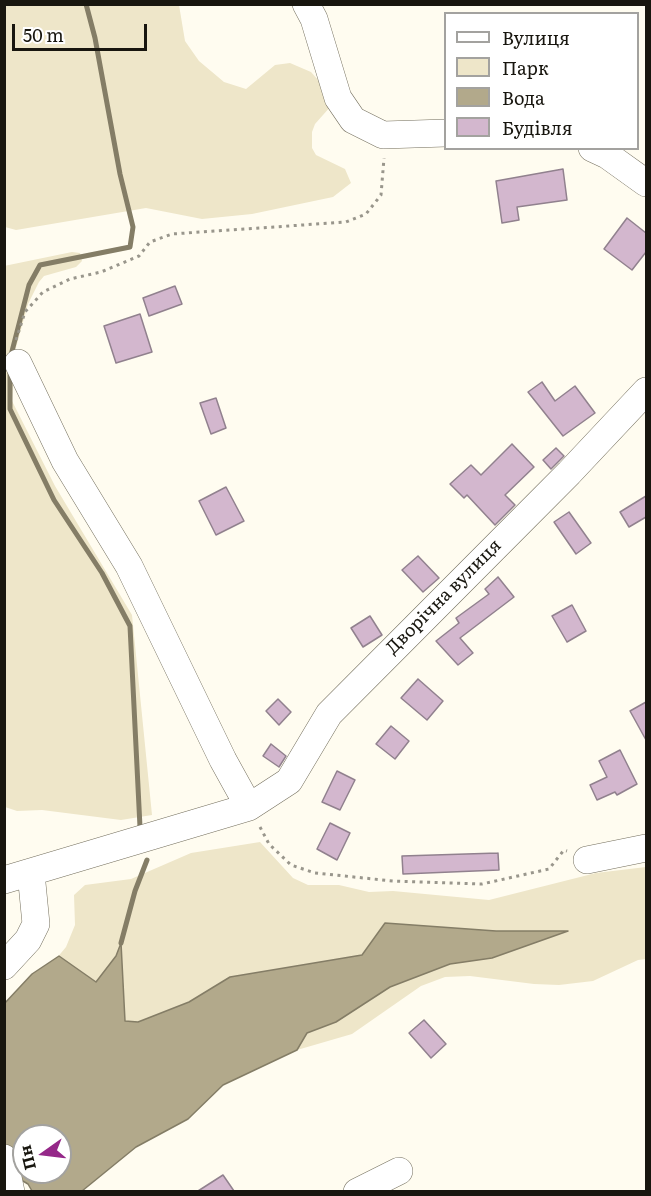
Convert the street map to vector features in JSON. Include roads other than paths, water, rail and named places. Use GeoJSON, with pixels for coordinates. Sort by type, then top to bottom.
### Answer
{"type":"FeatureCollection","features":[{"type":"Feature","properties":{"kind":"street"},"geometry":{"type":"LineString","coordinates":[[306,4],[314,19],[338,98],[353,120],[383,135],[444,133]]}},
{"type":"Feature","properties":{"kind":"street"},"geometry":{"type":"LineString","coordinates":[[597,150],[608,155],[646,183]]}},
{"type":"Feature","properties":{"kind":"street"},"geometry":{"type":"LineString","coordinates":[[18,363],[65,461],[129,566],[223,760],[249,807]]}},
{"type":"Feature","properties":{"kind":"street","name":"Дворічна вулиця"},"geometry":{"type":"LineString","coordinates":[[4,880],[249,807],[289,781],[329,714],[569,473],[646,391]]}},
{"type":"Feature","properties":{"kind":"street"},"geometry":{"type":"LineString","coordinates":[[588,860],[646,848]]}},
{"type":"Feature","properties":{"kind":"street"},"geometry":{"type":"LineString","coordinates":[[4,966],[28,940],[36,924],[31,873]]}},
{"type":"Feature","properties":{"kind":"street"},"geometry":{"type":"LineString","coordinates":[[4,1158],[11,1191]]}},
{"type":"Feature","properties":{"kind":"street"},"geometry":{"type":"LineString","coordinates":[[357,1191],[399,1171]]}},
{"type":"Feature","properties":{"kind":"water"},"geometry":{"type":"Polygon","coordinates":[[[385,923],[496,931],[568,931],[492,958],[450,964],[390,987],[336,1022],[307,1033],[297,1050],[223,1085],[188,1119],[136,1147],[82,1191],[32,1191],[28,1184],[72,1184],[72,1124],[12,1124],[12,1182],[5,1191],[4,1004],[32,974],[59,956],[96,982],[116,956],[121,943],[125,1021],[138,1022],[189,1002],[230,977],[362,955],[385,923]]]}},
{"type":"Feature","properties":{"kind":"waterway"},"geometry":{"type":"LineString","coordinates":[[10,359],[29,285],[40,265],[130,247],[133,227],[86,4]]}},
{"type":"Feature","properties":{"kind":"waterway"},"geometry":{"type":"LineString","coordinates":[[10,371],[10,409],[54,500],[102,573],[130,626],[140,827]]}},
{"type":"Feature","properties":{"kind":"waterway"},"geometry":{"type":"LineString","coordinates":[[121,943],[135,891],[147,860]]}}]}
